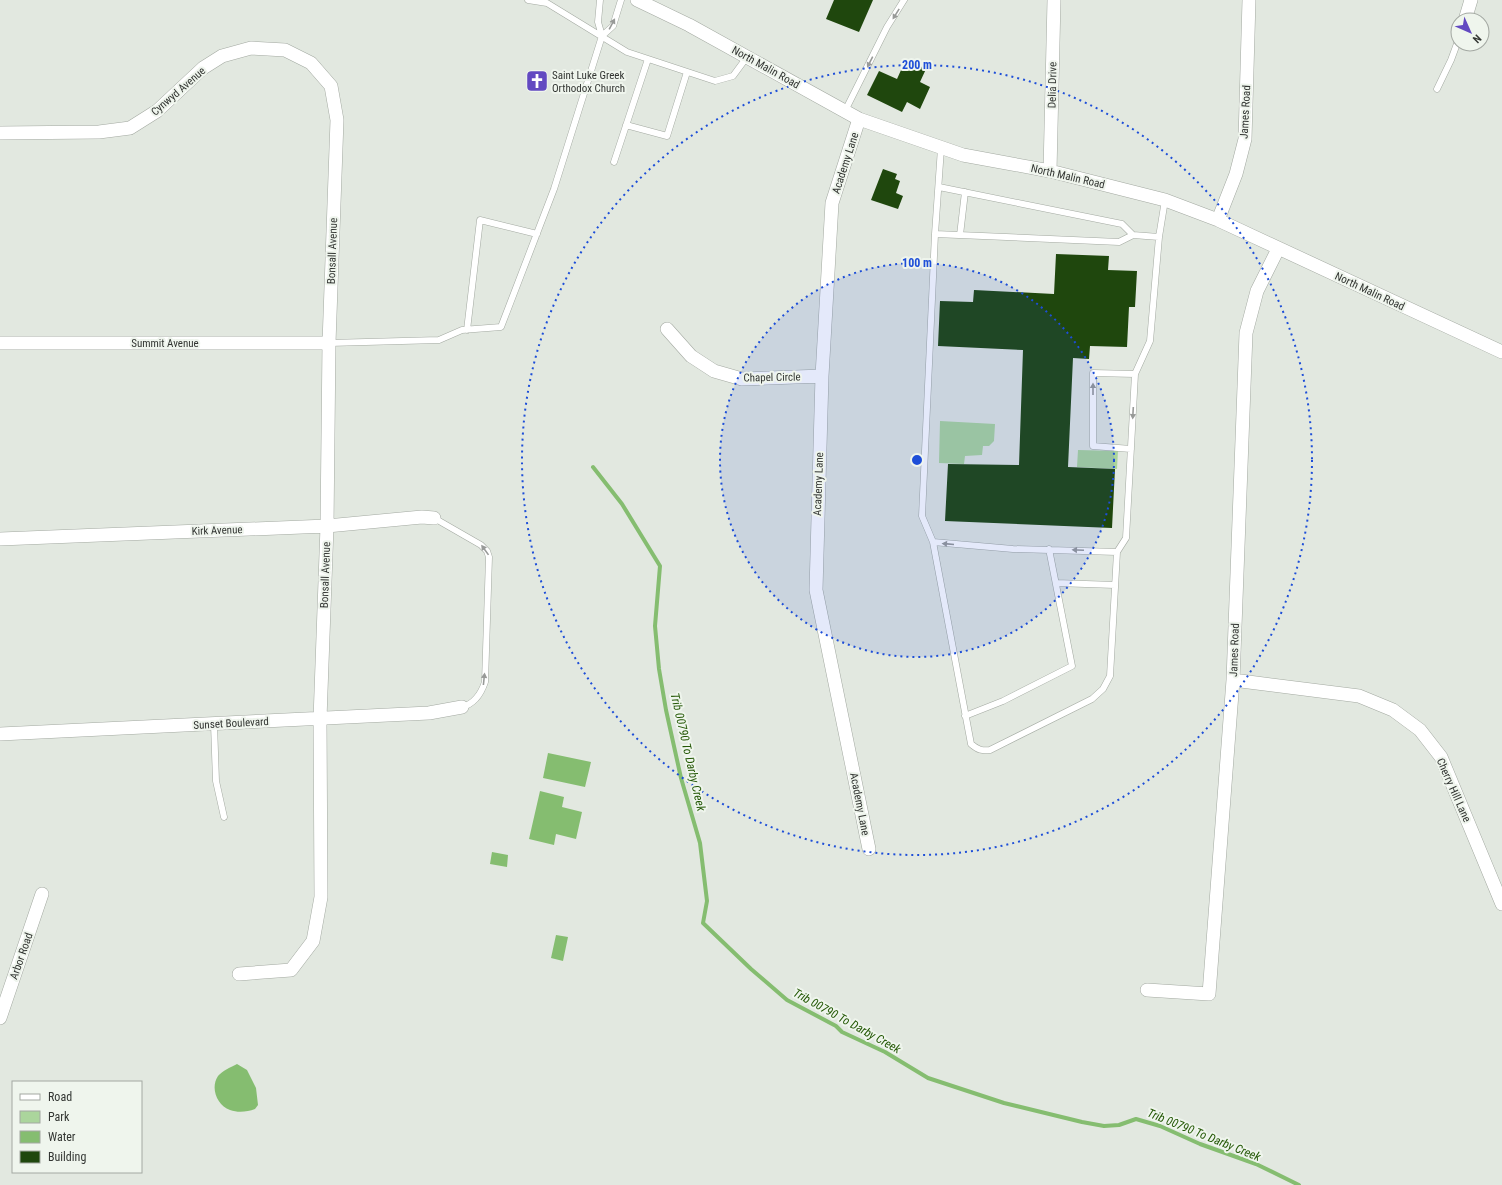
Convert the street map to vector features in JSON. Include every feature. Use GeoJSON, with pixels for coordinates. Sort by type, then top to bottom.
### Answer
{"type":"FeatureCollection","features":[{"type":"Feature","properties":{"kind":"street","name":"North Malin Road"},"geometry":{"type":"LineString","coordinates":[[637,0],[656,6],[859,119],[963,155],[1050,171],[1164,200],[1218,220],[1502,352]]}},
{"type":"Feature","properties":{"kind":"street","name":"Delia Drive"},"geometry":{"type":"LineString","coordinates":[[1050,171],[1054,0]]}},
{"type":"Feature","properties":{"kind":"street","name":"James Road"},"geometry":{"type":"LineString","coordinates":[[1218,220],[1236,174],[1245,138],[1249,0]]}},
{"type":"Feature","properties":{"kind":"street"},"geometry":{"type":"LineString","coordinates":[[1467,12],[1471,0]]}},
{"type":"Feature","properties":{"kind":"street","name":"Cynwyd Avenue"},"geometry":{"type":"LineString","coordinates":[[0,133],[99,132],[130,128],[157,110],[202,68],[222,56],[250,48],[285,50],[311,63],[331,86],[337,120]]}},
{"type":"Feature","properties":{"kind":"street","name":"Academy Lane"},"geometry":{"type":"LineString","coordinates":[[859,119],[832,203],[822,376],[816,590],[869,849]]}},
{"type":"Feature","properties":{"kind":"street","name":"Bonsall Avenue"},"geometry":{"type":"LineString","coordinates":[[239,974],[290,970],[313,942],[321,897],[320,719],[327,526],[329,343],[337,120]]}},
{"type":"Feature","properties":{"kind":"street","name":"James Road"},"geometry":{"type":"LineString","coordinates":[[1147,990],[1209,994],[1233,680],[1246,333],[1257,291],[1278,249]]}},
{"type":"Feature","properties":{"kind":"street","name":"Chapel Circle"},"geometry":{"type":"LineString","coordinates":[[668,329],[691,356],[714,372],[742,379],[822,376]]}},
{"type":"Feature","properties":{"kind":"street","name":"Summit Avenue"},"geometry":{"type":"LineString","coordinates":[[0,343],[329,343]]}},
{"type":"Feature","properties":{"kind":"street","name":"Kirk Avenue"},"geometry":{"type":"LineString","coordinates":[[0,539],[327,526],[422,517],[434,518]]}},
{"type":"Feature","properties":{"kind":"street","name":"Cherry Hill Lane"},"geometry":{"type":"LineString","coordinates":[[1233,680],[1359,696],[1393,710],[1420,730],[1441,758],[1502,904]]}},
{"type":"Feature","properties":{"kind":"street","name":"Sunset Boulevard"},"geometry":{"type":"LineString","coordinates":[[0,734],[429,713],[462,707]]}},
{"type":"Feature","properties":{"kind":"street","name":"Arbor Road"},"geometry":{"type":"LineString","coordinates":[[0,1018],[42,894]]}},
{"type":"Feature","properties":{"kind":"lane"},"geometry":{"type":"LineString","coordinates":[[528,0],[547,3],[627,52],[715,81],[733,76],[747,57]]}},
{"type":"Feature","properties":{"kind":"lane"},"geometry":{"type":"LineString","coordinates":[[600,0],[598,22],[602,36]]}},
{"type":"Feature","properties":{"kind":"lane"},"geometry":{"type":"LineString","coordinates":[[329,343],[440,340],[462,330],[501,327],[554,189],[602,36],[613,26],[621,0]]}},
{"type":"Feature","properties":{"kind":"lane"},"geometry":{"type":"LineString","coordinates":[[845,111],[887,27],[904,0]]}},
{"type":"Feature","properties":{"kind":"lane"},"geometry":{"type":"LineString","coordinates":[[1437,89],[1454,52]]}},
{"type":"Feature","properties":{"kind":"lane"},"geometry":{"type":"LineString","coordinates":[[614,162],[648,59]]}},
{"type":"Feature","properties":{"kind":"lane"},"geometry":{"type":"LineString","coordinates":[[626,125],[667,136],[687,72]]}},
{"type":"Feature","properties":{"kind":"lane"},"geometry":{"type":"LineString","coordinates":[[941,148],[935,234],[922,516],[932,542],[971,744],[976,749],[982,751],[990,750],[1092,700],[1104,690],[1110,676],[1117,552],[1126,538],[1135,374],[1150,341],[1159,237],[1164,200]]}},
{"type":"Feature","properties":{"kind":"lane"},"geometry":{"type":"LineString","coordinates":[[939,186],[1122,224],[1134,234],[1159,237]]}},
{"type":"Feature","properties":{"kind":"lane"},"geometry":{"type":"LineString","coordinates":[[960,235],[965,192]]}},
{"type":"Feature","properties":{"kind":"lane"},"geometry":{"type":"LineString","coordinates":[[467,330],[480,220],[537,234]]}},
{"type":"Feature","properties":{"kind":"lane"},"geometry":{"type":"LineString","coordinates":[[935,234],[1119,242],[1134,234]]}},
{"type":"Feature","properties":{"kind":"lane"},"geometry":{"type":"LineString","coordinates":[[1131,449],[1093,446],[1092,373],[1135,374]]}},
{"type":"Feature","properties":{"kind":"lane"},"geometry":{"type":"LineString","coordinates":[[434,518],[481,545],[487,550],[490,557],[485,682],[477,698],[470,704],[462,707]]}},
{"type":"Feature","properties":{"kind":"lane"},"geometry":{"type":"LineString","coordinates":[[932,542],[1013,549],[1117,552]]}},
{"type":"Feature","properties":{"kind":"lane"},"geometry":{"type":"LineString","coordinates":[[965,716],[1003,701],[1072,666],[1049,549]]}},
{"type":"Feature","properties":{"kind":"lane"},"geometry":{"type":"LineString","coordinates":[[1056,583],[1115,585]]}},
{"type":"Feature","properties":{"kind":"lane"},"geometry":{"type":"LineString","coordinates":[[214,724],[216,781],[224,817]]}},
{"type":"Feature","properties":{"kind":"green space"},"geometry":{"type":"Polygon","coordinates":[[[940,421],[995,424],[994,441],[989,446],[983,446],[982,455],[965,456],[964,464],[939,463],[940,421]]]}},
{"type":"Feature","properties":{"kind":"green space"},"geometry":{"type":"Polygon","coordinates":[[[1078,450],[1118,451],[1117,469],[1077,467],[1078,450]]]}},
{"type":"Feature","properties":{"kind":"water"},"geometry":{"type":"Polygon","coordinates":[[[548,753],[591,762],[585,787],[543,778],[548,753]]]}},
{"type":"Feature","properties":{"kind":"water"},"geometry":{"type":"Polygon","coordinates":[[[540,791],[564,797],[562,807],[582,812],[576,839],[556,834],[554,845],[529,839],[540,791]]]}},
{"type":"Feature","properties":{"kind":"water"},"geometry":{"type":"Polygon","coordinates":[[[492,852],[508,855],[507,867],[490,864],[492,852]]]}},
{"type":"Feature","properties":{"kind":"water"},"geometry":{"type":"Polygon","coordinates":[[[556,935],[568,937],[563,961],[551,958],[556,935]]]}},
{"type":"Feature","properties":{"kind":"water"},"geometry":{"type":"Polygon","coordinates":[[[237,1064],[247,1070],[256,1088],[258,1105],[255,1109],[249,1111],[236,1112],[225,1108],[216,1096],[215,1086],[218,1076],[237,1064]]]}},
{"type":"Feature","properties":{"kind":"building"},"geometry":{"type":"Polygon","coordinates":[[[834,0],[873,0],[859,32],[826,19],[834,0]]]}},
{"type":"Feature","properties":{"kind":"building"},"geometry":{"type":"Polygon","coordinates":[[[906,59],[926,69],[920,82],[930,87],[920,109],[907,102],[902,112],[867,95],[879,71],[897,79],[906,59]]]}},
{"type":"Feature","properties":{"kind":"building"},"geometry":{"type":"Polygon","coordinates":[[[883,169],[897,174],[895,179],[900,181],[896,193],[903,196],[898,209],[871,200],[883,169]]]}},
{"type":"Feature","properties":{"kind":"building"},"geometry":{"type":"Polygon","coordinates":[[[1056,254],[1109,256],[1108,270],[1137,271],[1135,307],[1129,307],[1127,347],[1090,346],[1089,359],[1073,358],[1068,467],[1115,469],[1112,528],[945,521],[948,464],[1019,465],[1023,350],[938,346],[940,301],[973,302],[974,290],[1054,294],[1056,254]]]}},
{"type":"Feature","properties":{"kind":"waterway","name":"Trib 00790 To Darby Creek"},"geometry":{"type":"LineString","coordinates":[[593,467],[622,504],[660,566],[655,626],[659,669],[666,710],[681,778],[700,843],[707,901],[703,923],[751,969],[787,1000],[836,1026],[842,1032],[885,1052],[928,1078],[1004,1103],[1082,1122],[1104,1126],[1119,1125],[1136,1119],[1160,1126],[1200,1144],[1256,1164],[1299,1185]]}},
{"type":"Feature","properties":{"kind":"place","name":"Saint Luke Greek Orthodox Church"},"geometry":{"type":"Point","coordinates":[537,81]}}]}
